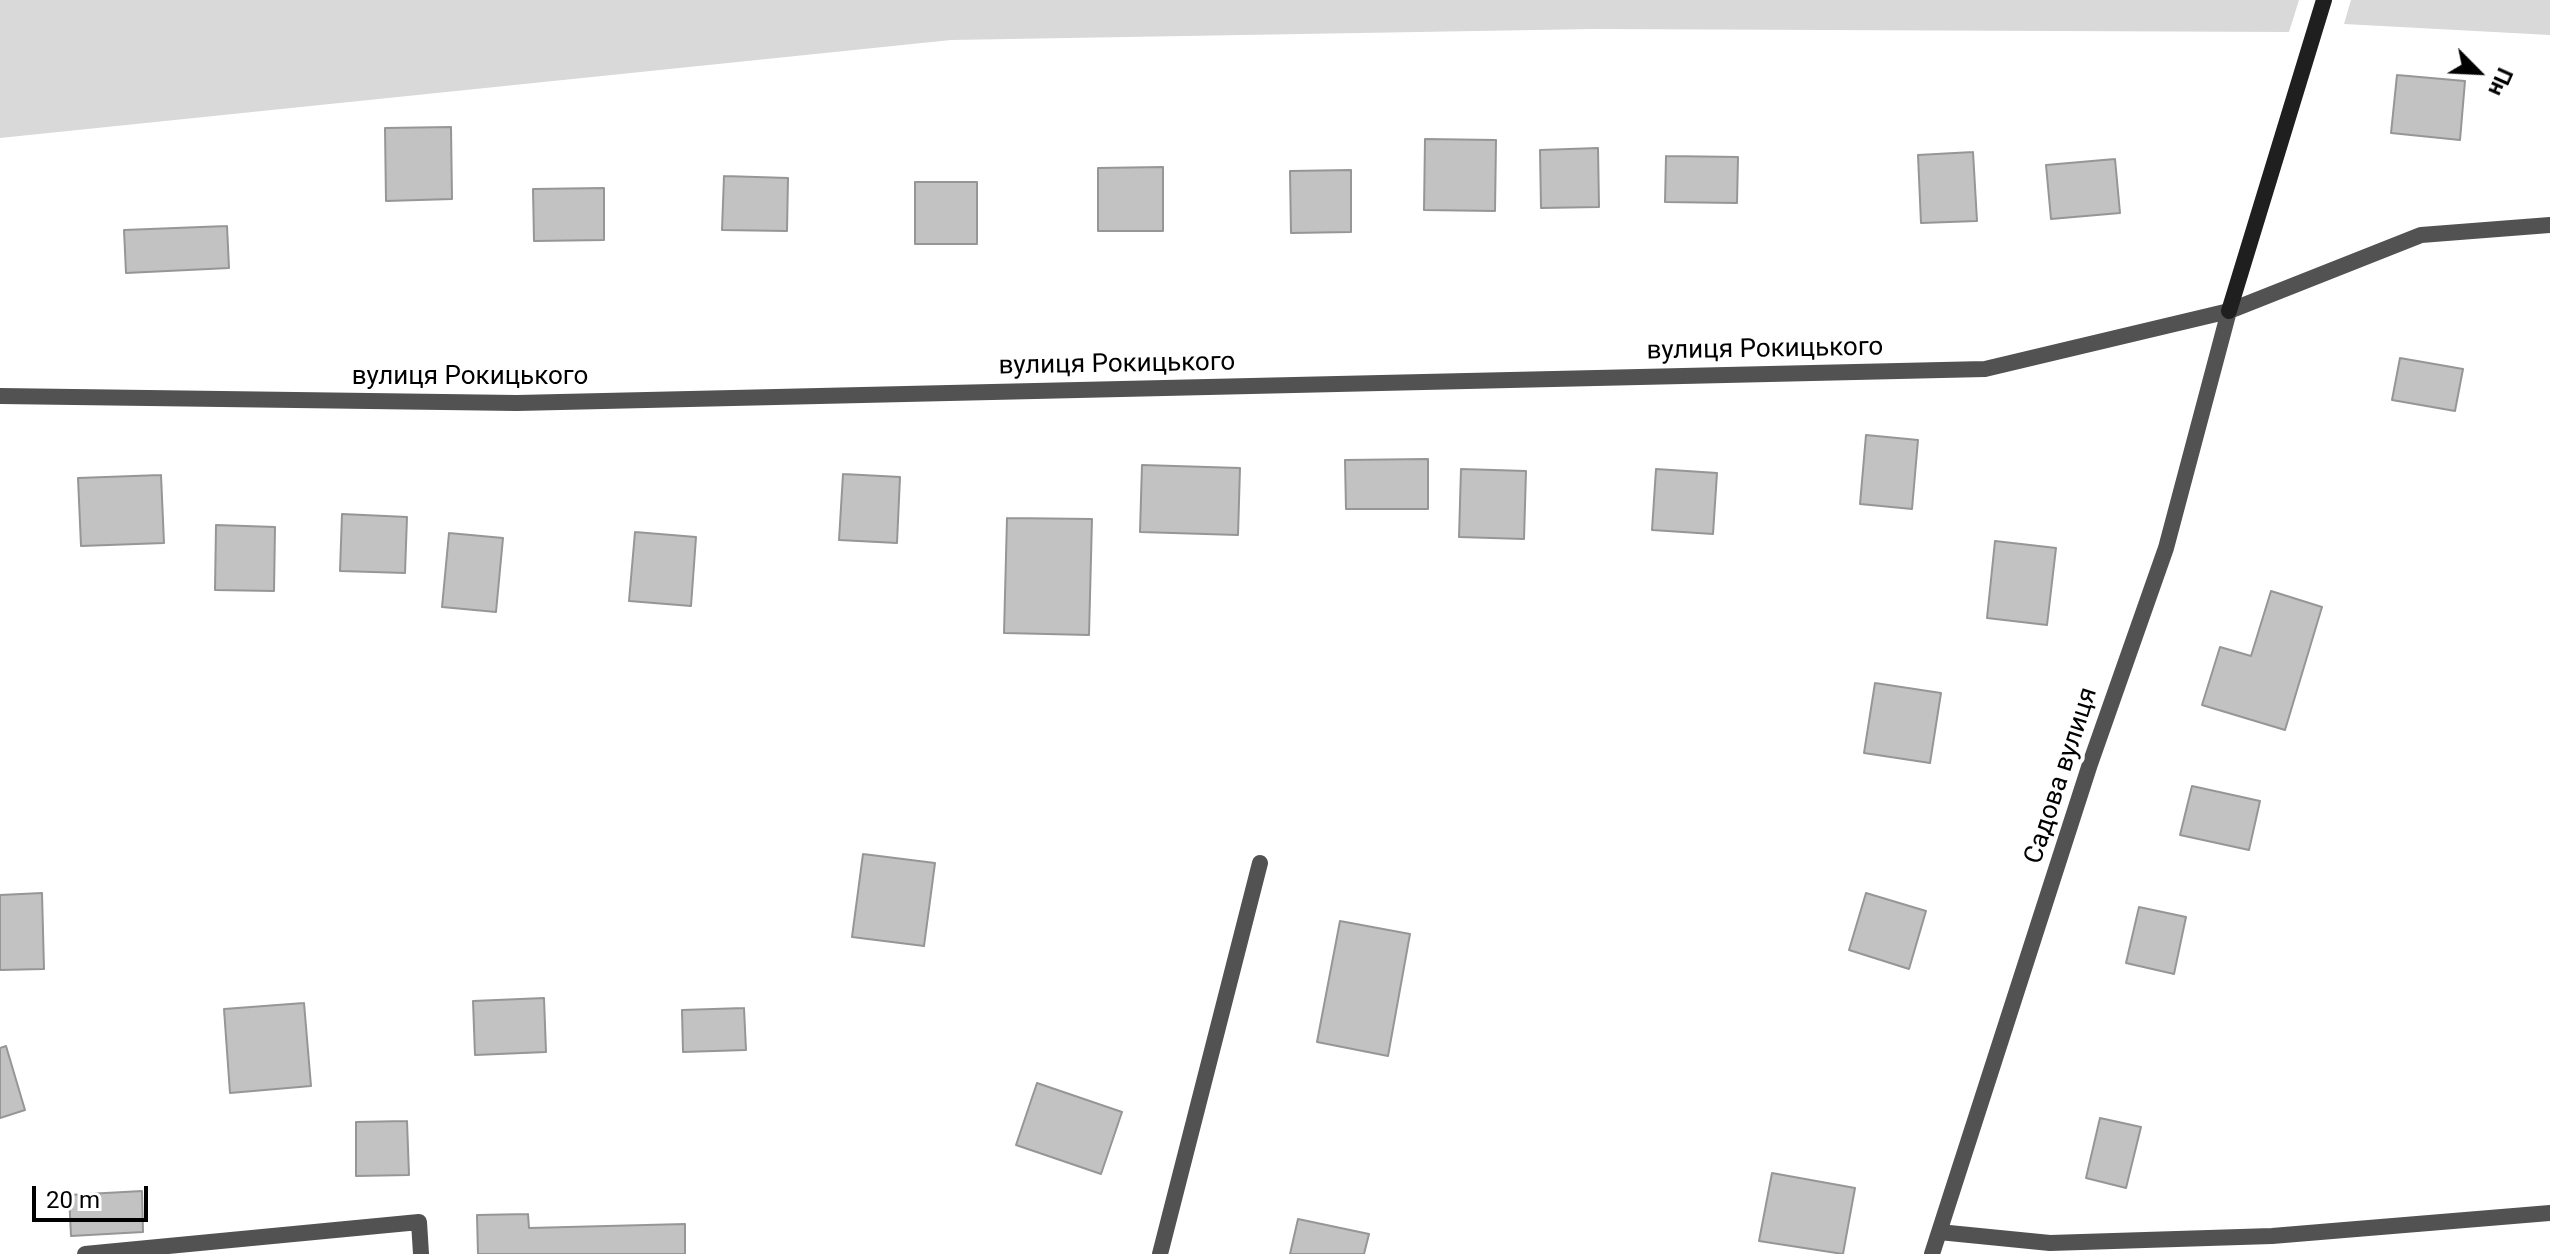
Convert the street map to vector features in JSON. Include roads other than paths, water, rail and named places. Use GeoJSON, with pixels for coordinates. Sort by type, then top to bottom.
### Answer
{"type":"FeatureCollection","features":[{"type":"Feature","properties":{"kind":"street"},"geometry":{"type":"LineString","coordinates":[[2229,311],[2324,0]]}},
{"type":"Feature","properties":{"kind":"street","name":"вулиця Рокицького"},"geometry":{"type":"LineString","coordinates":[[0,396],[517,403],[1985,369],[2229,311],[2421,235],[2550,225]]}},
{"type":"Feature","properties":{"kind":"street","name":"Садова вулиця"},"geometry":{"type":"LineString","coordinates":[[1932,1254],[2090,764],[2166,548],[2229,311]]}},
{"type":"Feature","properties":{"kind":"street"},"geometry":{"type":"LineString","coordinates":[[1160,1254],[1260,863]]}},
{"type":"Feature","properties":{"kind":"street"},"geometry":{"type":"LineString","coordinates":[[1939,1232],[2066,1243],[2272,1236],[2550,1213]]}},
{"type":"Feature","properties":{"kind":"street"},"geometry":{"type":"LineString","coordinates":[[85,1254],[419,1222],[421,1254]]}}]}
